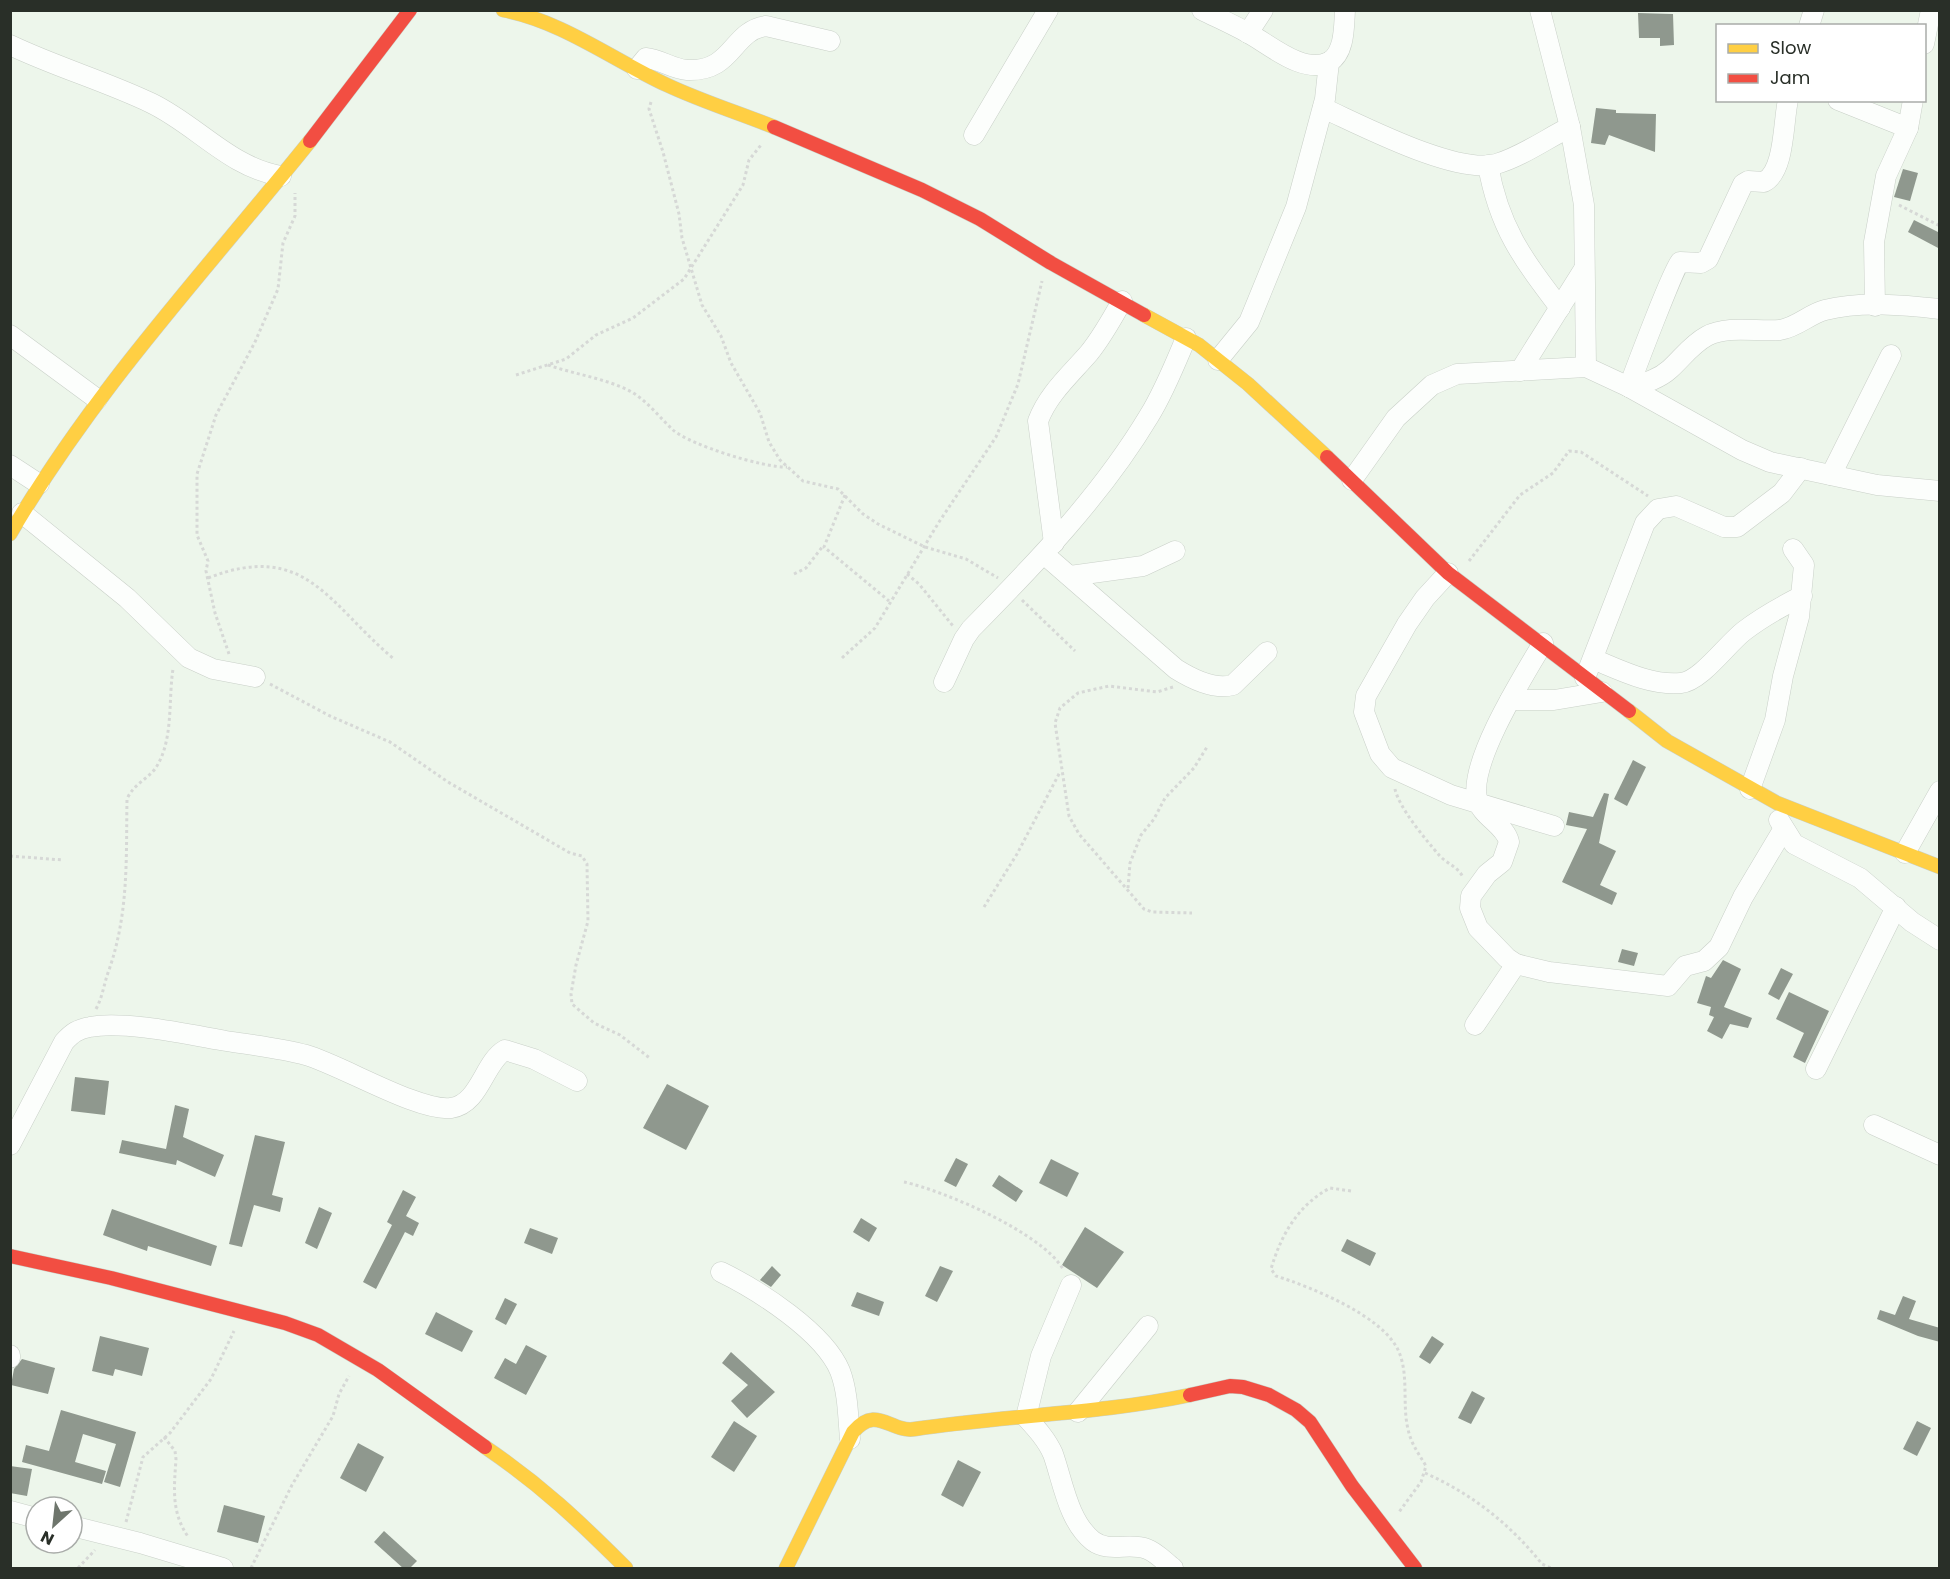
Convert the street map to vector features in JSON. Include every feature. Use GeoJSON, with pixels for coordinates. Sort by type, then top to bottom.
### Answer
{"type":"FeatureCollection","features":[{"type":"Feature","properties":{"kind":"street"},"geometry":{"type":"LineString","coordinates":[[503,10],[525,14],[568,33],[657,80],[922,190],[980,219],[1051,263],[1186,338],[1248,384],[1352,480],[1404,534],[1452,576],[1543,643],[1602,692],[1667,741],[1777,803],[1940,867]]}},
{"type":"Feature","properties":{"kind":"street"},"geometry":{"type":"LineString","coordinates":[[974,135],[1048,10]]}},
{"type":"Feature","properties":{"kind":"street"},"geometry":{"type":"LineString","coordinates":[[1203,10],[1287,56],[1305,63],[1329,62]]}},
{"type":"Feature","properties":{"kind":"street"},"geometry":{"type":"LineString","coordinates":[[1248,33],[1263,10]]}},
{"type":"Feature","properties":{"kind":"street"},"geometry":{"type":"LineString","coordinates":[[1218,360],[1249,322],[1296,207],[1323,108],[1329,62],[1343,37],[1344,10]]}},
{"type":"Feature","properties":{"kind":"street"},"geometry":{"type":"LineString","coordinates":[[1540,10],[1570,127],[1584,205],[1586,367]]}},
{"type":"Feature","properties":{"kind":"street"},"geometry":{"type":"LineString","coordinates":[[1926,34],[1931,10]]}},
{"type":"Feature","properties":{"kind":"street"},"geometry":{"type":"LineString","coordinates":[[10,534],[39,484],[97,399],[139,345],[281,176],[411,11]]}},
{"type":"Feature","properties":{"kind":"street"},"geometry":{"type":"LineString","coordinates":[[637,69],[646,58],[686,70],[709,67],[726,58],[746,32],[756,27],[766,26],[830,40]]}},
{"type":"Feature","properties":{"kind":"street"},"geometry":{"type":"LineString","coordinates":[[10,45],[151,103],[243,164],[263,173],[281,176]]}},
{"type":"Feature","properties":{"kind":"street"},"geometry":{"type":"LineString","coordinates":[[1629,387],[1668,291],[1675,266],[1680,262],[1701,263],[1708,259],[1743,184],[1746,181],[1767,180],[1774,173],[1793,102]]}},
{"type":"Feature","properties":{"kind":"street"},"geometry":{"type":"LineString","coordinates":[[1843,102],[1908,128]]}},
{"type":"Feature","properties":{"kind":"street"},"geometry":{"type":"LineString","coordinates":[[1875,306],[1874,242],[1886,176],[1908,128],[1913,102]]}},
{"type":"Feature","properties":{"kind":"street"},"geometry":{"type":"LineString","coordinates":[[1323,108],[1402,143],[1474,166],[1506,160],[1570,127]]}},
{"type":"Feature","properties":{"kind":"street"},"geometry":{"type":"LineString","coordinates":[[1488,165],[1499,214],[1509,235],[1530,270],[1560,308]]}},
{"type":"Feature","properties":{"kind":"street"},"geometry":{"type":"LineString","coordinates":[[1520,371],[1584,269]]}},
{"type":"Feature","properties":{"kind":"street"},"geometry":{"type":"LineString","coordinates":[[1122,301],[1095,345],[1042,410],[1038,421],[1049,549],[1070,576],[1176,669],[1197,680],[1214,685],[1233,685],[1267,652]]}},
{"type":"Feature","properties":{"kind":"street"},"geometry":{"type":"LineString","coordinates":[[1629,387],[1646,383],[1663,374],[1694,345],[1719,332],[1782,329],[1794,326],[1825,310],[1875,306],[1940,309]]}},
{"type":"Feature","properties":{"kind":"street"},"geometry":{"type":"LineString","coordinates":[[10,335],[97,399]]}},
{"type":"Feature","properties":{"kind":"street"},"geometry":{"type":"LineString","coordinates":[[944,682],[966,636],[1049,549],[1150,416],[1186,338]]}},
{"type":"Feature","properties":{"kind":"street"},"geometry":{"type":"LineString","coordinates":[[1831,475],[1891,355]]}},
{"type":"Feature","properties":{"kind":"street"},"geometry":{"type":"LineString","coordinates":[[1352,480],[1396,418],[1432,385],[1457,374],[1586,367],[1629,387],[1742,450],[1770,462],[1876,484],[1940,491]]}},
{"type":"Feature","properties":{"kind":"street"},"geometry":{"type":"LineString","coordinates":[[10,465],[39,484]]}},
{"type":"Feature","properties":{"kind":"street"},"geometry":{"type":"LineString","coordinates":[[1586,678],[1646,523],[1658,509],[1676,506],[1724,527],[1737,527],[1782,493],[1801,468]]}},
{"type":"Feature","properties":{"kind":"street"},"geometry":{"type":"LineString","coordinates":[[22,513],[127,598],[177,647],[199,664],[248,676]]}},
{"type":"Feature","properties":{"kind":"street"},"geometry":{"type":"LineString","coordinates":[[1750,789],[1775,720],[1802,596],[1804,565],[1793,549]]}},
{"type":"Feature","properties":{"kind":"street"},"geometry":{"type":"LineString","coordinates":[[1070,576],[1143,566],[1174,551]]}},
{"type":"Feature","properties":{"kind":"street"},"geometry":{"type":"LineString","coordinates":[[1452,576],[1425,598],[1407,624],[1364,701],[1364,712],[1380,754],[1388,765],[1451,795],[1554,826]]}},
{"type":"Feature","properties":{"kind":"street"},"geometry":{"type":"LineString","coordinates":[[1593,658],[1653,681],[1671,684],[1686,682],[1744,631],[1780,607],[1802,596]]}},
{"type":"Feature","properties":{"kind":"street"},"geometry":{"type":"LineString","coordinates":[[1543,643],[1510,700],[1485,758],[1476,789],[1478,803],[1508,837],[1509,842],[1505,858],[1482,880],[1470,902],[1471,915],[1479,928],[1516,964],[1549,972],[1668,986],[1685,966],[1704,961],[1719,947],[1743,897],[1783,830]]}},
{"type":"Feature","properties":{"kind":"street"},"geometry":{"type":"LineString","coordinates":[[1510,700],[1554,700],[1602,692]]}},
{"type":"Feature","properties":{"kind":"street"},"geometry":{"type":"LineString","coordinates":[[1905,854],[1940,791]]}},
{"type":"Feature","properties":{"kind":"street"},"geometry":{"type":"LineString","coordinates":[[1777,803],[1778,817],[1783,830],[1794,844],[1860,878],[1940,940]]}},
{"type":"Feature","properties":{"kind":"street"},"geometry":{"type":"LineString","coordinates":[[1816,1069],[1896,907]]}},
{"type":"Feature","properties":{"kind":"street"},"geometry":{"type":"LineString","coordinates":[[1475,1024],[1516,964]]}},
{"type":"Feature","properties":{"kind":"street"},"geometry":{"type":"LineString","coordinates":[[10,1145],[54,1059],[74,1032],[92,1026],[130,1028],[307,1055],[411,1098],[443,1107],[453,1108],[465,1101],[486,1076],[498,1054],[505,1050],[534,1059],[576,1081]]}},
{"type":"Feature","properties":{"kind":"street"},"geometry":{"type":"LineString","coordinates":[[1874,1125],[1940,1155]]}},
{"type":"Feature","properties":{"kind":"street"},"geometry":{"type":"LineString","coordinates":[[10,1256],[87,1272],[303,1329],[408,1389],[479,1443],[531,1478],[564,1506],[626,1569]]}},
{"type":"Feature","properties":{"kind":"street"},"geometry":{"type":"LineString","coordinates":[[721,1272],[754,1288],[820,1344],[838,1368],[845,1385],[850,1439]]}},
{"type":"Feature","properties":{"kind":"street"},"geometry":{"type":"LineString","coordinates":[[1026,1417],[1041,1356],[1071,1285]]}},
{"type":"Feature","properties":{"kind":"street"},"geometry":{"type":"LineString","coordinates":[[1078,1412],[1148,1326]]}},
{"type":"Feature","properties":{"kind":"street"},"geometry":{"type":"LineString","coordinates":[[786,1569],[850,1439],[859,1423],[869,1418],[878,1417],[908,1430],[1078,1412],[1165,1400],[1230,1386],[1269,1395],[1296,1410],[1310,1422],[1384,1530],[1415,1569]]}},
{"type":"Feature","properties":{"kind":"street"},"geometry":{"type":"LineString","coordinates":[[1026,1417],[1042,1435],[1052,1452],[1068,1502],[1080,1525],[1093,1541],[1104,1546],[1148,1549],[1173,1569]]}},
{"type":"Feature","properties":{"kind":"street"},"geometry":{"type":"LineString","coordinates":[[84,1529],[223,1569]]}},
{"type":"Feature","properties":{"kind":"path"},"geometry":{"type":"LineString","coordinates":[[657,80],[649,109],[663,152],[702,305],[760,413],[769,442],[787,468],[802,481],[831,486],[845,495],[863,514],[878,524],[925,547],[978,565],[1012,590],[1075,651]]}},
{"type":"Feature","properties":{"kind":"path"},"geometry":{"type":"LineString","coordinates":[[516,375],[566,359],[596,335],[633,318],[684,279],[692,270],[722,216],[743,185],[749,160],[777,129]]}},
{"type":"Feature","properties":{"kind":"path"},"geometry":{"type":"LineString","coordinates":[[300,184],[295,193],[295,216],[283,243],[278,289],[255,342],[216,415],[197,474],[195,517],[197,535],[208,561],[208,578],[220,631],[248,676],[390,742],[448,782],[570,853],[582,856],[587,864],[588,921],[573,984],[572,1004],[594,1023],[620,1035],[651,1059]]}},
{"type":"Feature","properties":{"kind":"path"},"geometry":{"type":"LineString","coordinates":[[1883,197],[1940,226]]}},
{"type":"Feature","properties":{"kind":"path"},"geometry":{"type":"LineString","coordinates":[[842,658],[875,628],[957,494],[985,456],[1007,414],[1018,384],[1040,285],[1051,263]]}},
{"type":"Feature","properties":{"kind":"path"},"geometry":{"type":"LineString","coordinates":[[548,365],[630,392],[688,439],[760,464],[787,468]]}},
{"type":"Feature","properties":{"kind":"path"},"geometry":{"type":"LineString","coordinates":[[1452,576],[1520,495],[1553,473],[1569,451],[1581,452],[1652,498],[1658,509]]}},
{"type":"Feature","properties":{"kind":"path"},"geometry":{"type":"LineString","coordinates":[[794,574],[806,568],[823,546],[845,495]]}},
{"type":"Feature","properties":{"kind":"path"},"geometry":{"type":"LineString","coordinates":[[823,546],[837,561],[890,601]]}},
{"type":"Feature","properties":{"kind":"path"},"geometry":{"type":"LineString","coordinates":[[208,578],[259,565],[288,569],[335,601],[363,633],[394,659]]}},
{"type":"Feature","properties":{"kind":"path"},"geometry":{"type":"LineString","coordinates":[[907,574],[919,584],[949,623],[966,636]]}},
{"type":"Feature","properties":{"kind":"path"},"geometry":{"type":"LineString","coordinates":[[74,1032],[96,1009],[104,994],[118,942],[126,900],[127,799],[131,789],[154,770],[165,742],[177,647]]}},
{"type":"Feature","properties":{"kind":"path"},"geometry":{"type":"LineString","coordinates":[[1192,914],[1146,910],[1079,834],[1067,810],[1055,723],[1058,712],[1068,698],[1078,693],[1109,686],[1157,692],[1197,680]]}},
{"type":"Feature","properties":{"kind":"path"},"geometry":{"type":"LineString","coordinates":[[1128,888],[1130,863],[1141,835],[1154,819],[1165,798],[1194,768],[1207,747]]}},
{"type":"Feature","properties":{"kind":"path"},"geometry":{"type":"LineString","coordinates":[[1388,765],[1399,803],[1439,855],[1462,875],[1470,902]]}},
{"type":"Feature","properties":{"kind":"path"},"geometry":{"type":"LineString","coordinates":[[984,907],[1017,854],[1061,771]]}},
{"type":"Feature","properties":{"kind":"path"},"geometry":{"type":"LineString","coordinates":[[10,856],[63,860]]}},
{"type":"Feature","properties":{"kind":"path"},"geometry":{"type":"LineString","coordinates":[[904,1182],[932,1188],[1013,1228],[1060,1263],[1071,1285]]}},
{"type":"Feature","properties":{"kind":"path"},"geometry":{"type":"LineString","coordinates":[[1351,1191],[1330,1188],[1300,1209],[1282,1240],[1271,1269],[1276,1276],[1351,1306],[1394,1343],[1402,1362],[1407,1427],[1415,1449],[1426,1467],[1425,1473],[1384,1530]]}},
{"type":"Feature","properties":{"kind":"path"},"geometry":{"type":"LineString","coordinates":[[118,1537],[127,1519],[143,1458],[164,1437],[211,1379],[243,1314]]}},
{"type":"Feature","properties":{"kind":"path"},"geometry":{"type":"LineString","coordinates":[[251,1569],[292,1485],[333,1416],[339,1394],[359,1359]]}},
{"type":"Feature","properties":{"kind":"path"},"geometry":{"type":"LineString","coordinates":[[164,1437],[175,1451],[174,1510],[201,1561]]}},
{"type":"Feature","properties":{"kind":"path"},"geometry":{"type":"LineString","coordinates":[[1425,1473],[1449,1484],[1504,1521],[1542,1564],[1551,1569]]}},
{"type":"Feature","properties":{"kind":"building"},"geometry":{"type":"Polygon","coordinates":[[[1638,13],[1673,14],[1674,45],[1660,46],[1660,38],[1639,38],[1638,13]]]}},
{"type":"Feature","properties":{"kind":"building"},"geometry":{"type":"Polygon","coordinates":[[[1596,108],[1616,110],[1616,113],[1656,114],[1655,152],[1609,135],[1605,145],[1591,143],[1596,108]]]}},
{"type":"Feature","properties":{"kind":"building"},"geometry":{"type":"Polygon","coordinates":[[[1903,169],[1918,173],[1910,201],[1894,197],[1903,169]]]}},
{"type":"Feature","properties":{"kind":"building"},"geometry":{"type":"Polygon","coordinates":[[[1914,220],[1940,233],[1940,249],[1908,232],[1914,220]]]}},
{"type":"Feature","properties":{"kind":"building"},"geometry":{"type":"Polygon","coordinates":[[[1633,760],[1646,767],[1627,806],[1614,799],[1633,760]]]}},
{"type":"Feature","properties":{"kind":"building"},"geometry":{"type":"Polygon","coordinates":[[[1604,793],[1609,794],[1599,843],[1616,851],[1600,885],[1617,893],[1612,905],[1562,882],[1587,829],[1566,825],[1569,812],[1593,817],[1604,793]]]}},
{"type":"Feature","properties":{"kind":"building"},"geometry":{"type":"Polygon","coordinates":[[[1622,949],[1638,953],[1634,966],[1618,962],[1622,949]]]}},
{"type":"Feature","properties":{"kind":"building"},"geometry":{"type":"Polygon","coordinates":[[[1723,960],[1741,969],[1724,1007],[1752,1018],[1748,1028],[1730,1024],[1722,1039],[1707,1031],[1714,1017],[1709,1015],[1711,1007],[1697,1003],[1706,976],[1711,978],[1723,960]]]}},
{"type":"Feature","properties":{"kind":"building"},"geometry":{"type":"Polygon","coordinates":[[[1781,968],[1793,974],[1779,1000],[1768,994],[1781,968]]]}},
{"type":"Feature","properties":{"kind":"building"},"geometry":{"type":"Polygon","coordinates":[[[1789,992],[1829,1011],[1805,1063],[1793,1057],[1804,1033],[1776,1019],[1789,992]]]}},
{"type":"Feature","properties":{"kind":"building"},"geometry":{"type":"Polygon","coordinates":[[[75,1077],[109,1081],[105,1115],[71,1111],[75,1077]]]}},
{"type":"Feature","properties":{"kind":"building"},"geometry":{"type":"Polygon","coordinates":[[[667,1084],[709,1106],[686,1150],[643,1128],[667,1084]]]}},
{"type":"Feature","properties":{"kind":"building"},"geometry":{"type":"Polygon","coordinates":[[[175,1105],[189,1109],[183,1137],[224,1155],[215,1177],[177,1160],[176,1165],[119,1153],[122,1140],[166,1149],[175,1105]]]}},
{"type":"Feature","properties":{"kind":"building"},"geometry":{"type":"Polygon","coordinates":[[[255,1135],[285,1142],[272,1195],[283,1198],[280,1212],[254,1205],[242,1247],[229,1244],[255,1135]]]}},
{"type":"Feature","properties":{"kind":"building"},"geometry":{"type":"Polygon","coordinates":[[[956,1158],[968,1164],[956,1187],[944,1181],[956,1158]]]}},
{"type":"Feature","properties":{"kind":"building"},"geometry":{"type":"Polygon","coordinates":[[[1051,1159],[1079,1173],[1067,1197],[1039,1183],[1051,1159]]]}},
{"type":"Feature","properties":{"kind":"building"},"geometry":{"type":"Polygon","coordinates":[[[999,1175],[1023,1191],[1016,1202],[992,1186],[999,1175]]]}},
{"type":"Feature","properties":{"kind":"building"},"geometry":{"type":"Polygon","coordinates":[[[403,1190],[416,1197],[406,1216],[419,1223],[413,1236],[405,1232],[376,1289],[363,1282],[392,1225],[387,1222],[403,1190]]]}},
{"type":"Feature","properties":{"kind":"building"},"geometry":{"type":"Polygon","coordinates":[[[319,1207],[332,1213],[317,1249],[305,1243],[319,1207]]]}},
{"type":"Feature","properties":{"kind":"building"},"geometry":{"type":"Polygon","coordinates":[[[112,1209],[217,1246],[211,1266],[148,1246],[147,1251],[103,1235],[112,1209]]]}},
{"type":"Feature","properties":{"kind":"building"},"geometry":{"type":"Polygon","coordinates":[[[861,1218],[877,1228],[869,1242],[853,1232],[861,1218]]]}},
{"type":"Feature","properties":{"kind":"building"},"geometry":{"type":"Polygon","coordinates":[[[1085,1227],[1124,1252],[1097,1288],[1062,1265],[1085,1227]]]}},
{"type":"Feature","properties":{"kind":"building"},"geometry":{"type":"Polygon","coordinates":[[[530,1228],[558,1238],[552,1254],[524,1243],[530,1228]]]}},
{"type":"Feature","properties":{"kind":"building"},"geometry":{"type":"Polygon","coordinates":[[[1347,1239],[1376,1253],[1370,1266],[1341,1251],[1347,1239]]]}},
{"type":"Feature","properties":{"kind":"building"},"geometry":{"type":"Polygon","coordinates":[[[772,1266],[781,1275],[771,1287],[760,1280],[772,1266]]]}},
{"type":"Feature","properties":{"kind":"building"},"geometry":{"type":"Polygon","coordinates":[[[940,1266],[953,1271],[937,1302],[925,1296],[940,1266]]]}},
{"type":"Feature","properties":{"kind":"building"},"geometry":{"type":"Polygon","coordinates":[[[857,1292],[884,1302],[879,1316],[851,1306],[857,1292]]]}},
{"type":"Feature","properties":{"kind":"building"},"geometry":{"type":"Polygon","coordinates":[[[1903,1296],[1916,1301],[1909,1319],[1940,1328],[1940,1342],[1918,1336],[1877,1319],[1880,1310],[1895,1315],[1903,1296]]]}},
{"type":"Feature","properties":{"kind":"building"},"geometry":{"type":"Polygon","coordinates":[[[505,1298],[517,1304],[506,1325],[495,1319],[505,1298]]]}},
{"type":"Feature","properties":{"kind":"building"},"geometry":{"type":"Polygon","coordinates":[[[436,1312],[473,1331],[462,1352],[425,1334],[436,1312]]]}},
{"type":"Feature","properties":{"kind":"building"},"geometry":{"type":"Polygon","coordinates":[[[100,1336],[149,1348],[142,1376],[115,1369],[113,1376],[92,1371],[100,1336]]]}},
{"type":"Feature","properties":{"kind":"building"},"geometry":{"type":"Polygon","coordinates":[[[1432,1336],[1444,1344],[1430,1364],[1419,1357],[1432,1336]]]}},
{"type":"Feature","properties":{"kind":"building"},"geometry":{"type":"Polygon","coordinates":[[[526,1345],[547,1356],[526,1395],[494,1378],[505,1358],[516,1364],[526,1345]]]}},
{"type":"Feature","properties":{"kind":"building"},"geometry":{"type":"Polygon","coordinates":[[[731,1352],[775,1392],[747,1418],[731,1401],[748,1385],[722,1363],[731,1352]]]}},
{"type":"Feature","properties":{"kind":"building"},"geometry":{"type":"Polygon","coordinates":[[[22,1359],[55,1368],[48,1394],[11,1385],[14,1369],[22,1359]]]}},
{"type":"Feature","properties":{"kind":"building"},"geometry":{"type":"Polygon","coordinates":[[[1472,1391],[1485,1398],[1471,1424],[1458,1418],[1472,1391]]]}},
{"type":"Feature","properties":{"kind":"building"},"geometry":{"type":"Polygon","coordinates":[[[61,1410],[136,1432],[120,1487],[104,1482],[116,1444],[83,1434],[75,1462],[106,1471],[102,1484],[22,1462],[26,1445],[49,1451],[61,1410]]]}},
{"type":"Feature","properties":{"kind":"building"},"geometry":{"type":"Polygon","coordinates":[[[734,1421],[757,1436],[734,1472],[711,1457],[734,1421]]]}},
{"type":"Feature","properties":{"kind":"building"},"geometry":{"type":"Polygon","coordinates":[[[1917,1421],[1931,1428],[1917,1456],[1903,1449],[1917,1421]]]}},
{"type":"Feature","properties":{"kind":"building"},"geometry":{"type":"Polygon","coordinates":[[[358,1443],[384,1457],[366,1492],[340,1478],[358,1443]]]}},
{"type":"Feature","properties":{"kind":"building"},"geometry":{"type":"Polygon","coordinates":[[[958,1460],[981,1472],[963,1507],[941,1495],[958,1460]]]}},
{"type":"Feature","properties":{"kind":"building"},"geometry":{"type":"Polygon","coordinates":[[[10,1466],[32,1469],[27,1495],[10,1493],[10,1466]]]}},
{"type":"Feature","properties":{"kind":"building"},"geometry":{"type":"Polygon","coordinates":[[[224,1505],[265,1516],[258,1543],[217,1532],[224,1505]]]}},
{"type":"Feature","properties":{"kind":"building"},"geometry":{"type":"Polygon","coordinates":[[[384,1531],[417,1561],[409,1569],[404,1569],[374,1542],[384,1531]]]}},
{"type":"Feature","properties":{"kind":"traffic: slow"},"geometry":{"type":"LineString","coordinates":[[503,10],[525,15],[567,32],[667,85],[774,127]]}},
{"type":"Feature","properties":{"kind":"traffic: slow"},"geometry":{"type":"LineString","coordinates":[[10,534],[43,480],[115,380],[310,141]]}},
{"type":"Feature","properties":{"kind":"traffic: slow"},"geometry":{"type":"LineString","coordinates":[[1144,315],[1199,345],[1248,384],[1327,457]]}},
{"type":"Feature","properties":{"kind":"traffic: slow"},"geometry":{"type":"LineString","coordinates":[[1629,711],[1667,741],[1777,803],[1940,867]]}},
{"type":"Feature","properties":{"kind":"traffic: slow"},"geometry":{"type":"LineString","coordinates":[[786,1568],[853,1432],[869,1420],[915,1429],[1122,1406],[1190,1395]]}},
{"type":"Feature","properties":{"kind":"traffic: slow"},"geometry":{"type":"LineString","coordinates":[[485,1447],[559,1504],[626,1568]]}},
{"type":"Feature","properties":{"kind":"traffic: jam"},"geometry":{"type":"LineString","coordinates":[[310,141],[410,10]]}},
{"type":"Feature","properties":{"kind":"traffic: jam"},"geometry":{"type":"LineString","coordinates":[[774,127],[922,190],[980,219],[1051,263],[1144,315]]}},
{"type":"Feature","properties":{"kind":"traffic: jam"},"geometry":{"type":"LineString","coordinates":[[1327,457],[1448,573],[1629,711]]}},
{"type":"Feature","properties":{"kind":"traffic: jam"},"geometry":{"type":"LineString","coordinates":[[10,1256],[111,1278],[285,1323],[318,1335],[378,1370],[485,1447]]}},
{"type":"Feature","properties":{"kind":"traffic: jam"},"geometry":{"type":"LineString","coordinates":[[1190,1395],[1230,1386],[1243,1387],[1269,1395],[1296,1410],[1310,1422],[1352,1486],[1415,1568]]}}]}
